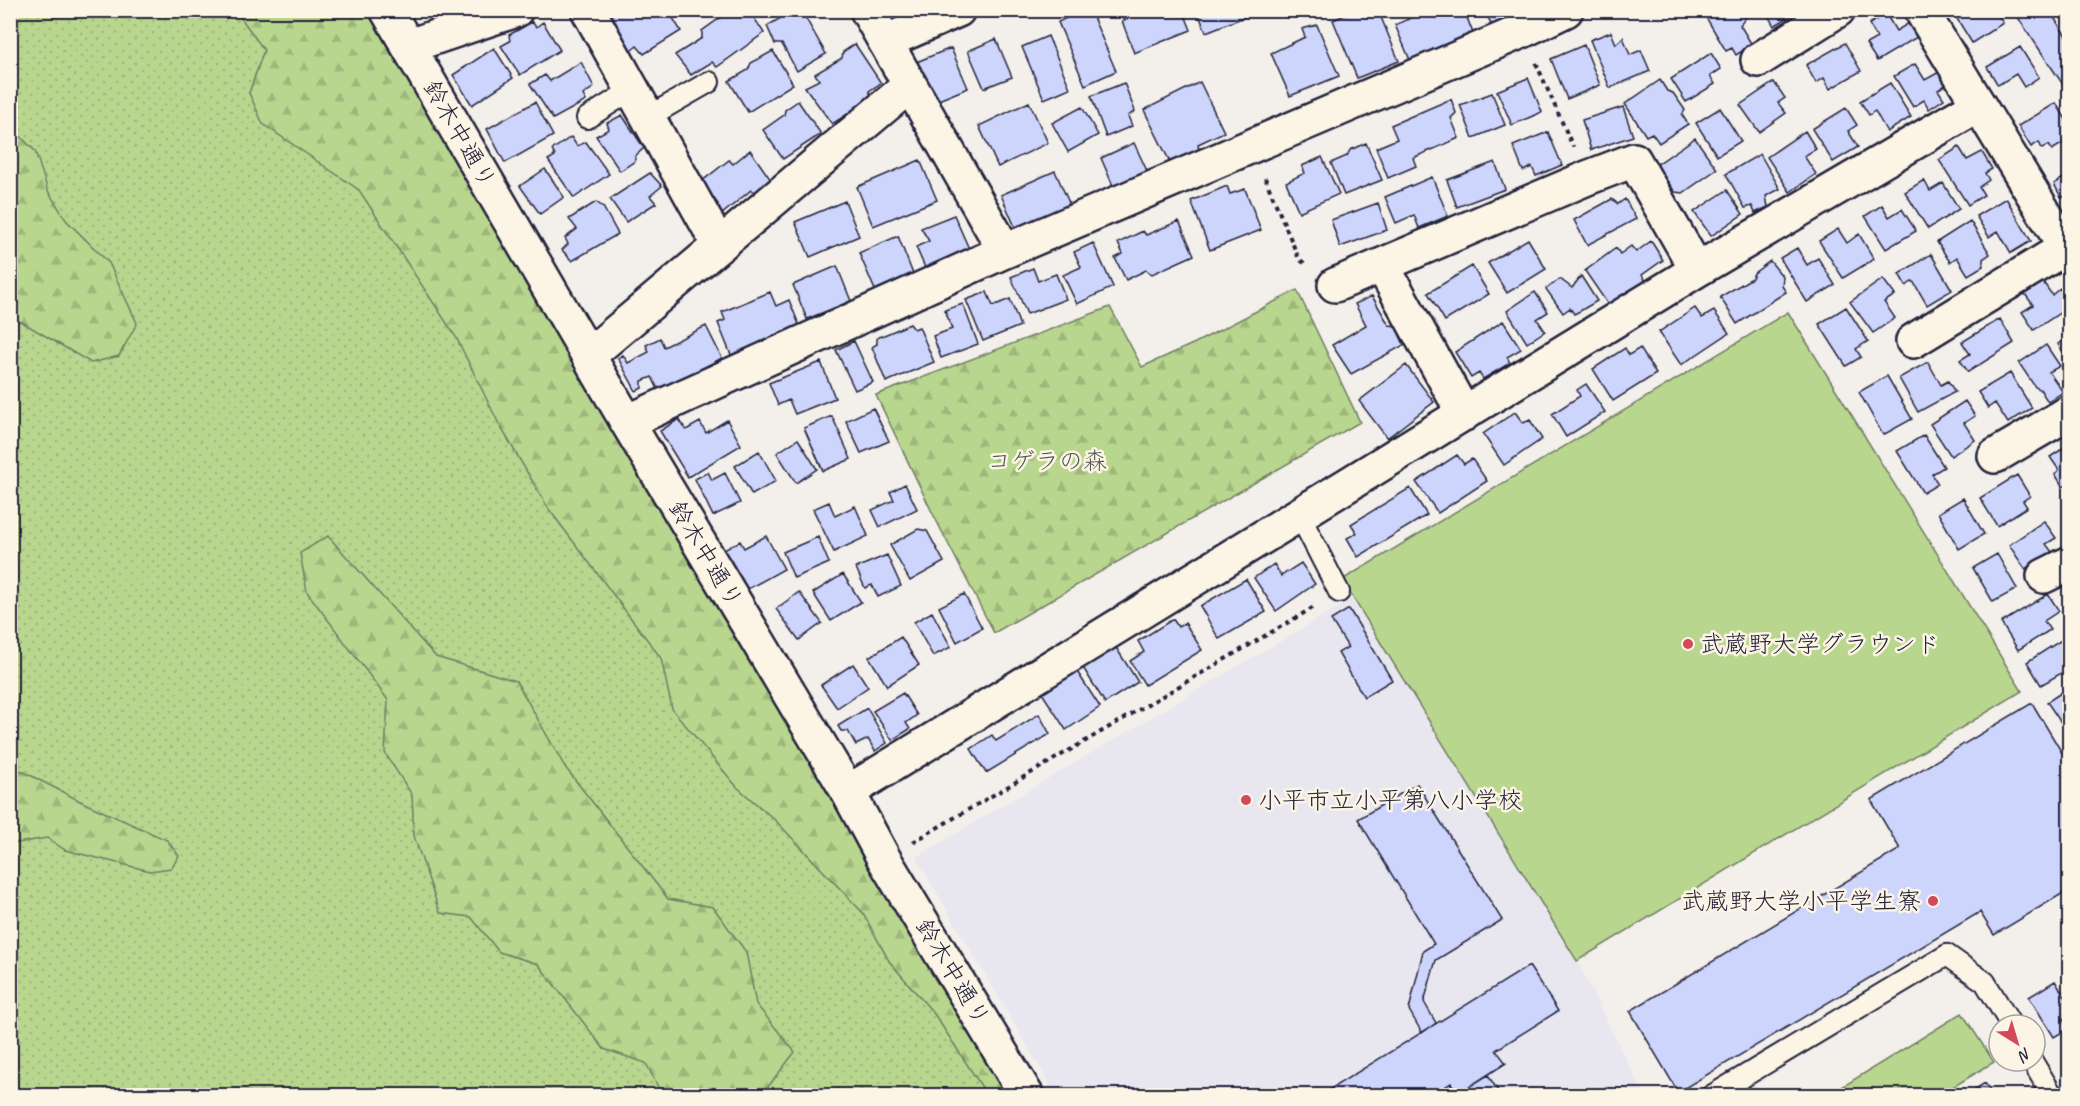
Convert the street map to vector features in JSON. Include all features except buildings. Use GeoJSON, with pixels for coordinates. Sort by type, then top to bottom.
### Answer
{"type":"FeatureCollection","features":[{"type":"Feature","properties":{"kind":"street","name":"鈴木中通り"},"geometry":{"type":"LineString","coordinates":[[387,10],[627,422],[848,792],[884,859],[1027,1095]]}},
{"type":"Feature","properties":{"kind":"street"},"geometry":{"type":"LineString","coordinates":[[409,46],[516,10]]}},
{"type":"Feature","properties":{"kind":"street"},"geometry":{"type":"LineString","coordinates":[[588,10],[719,245]]}},
{"type":"Feature","properties":{"kind":"street"},"geometry":{"type":"LineString","coordinates":[[867,10],[1005,250]]}},
{"type":"Feature","properties":{"kind":"street"},"geometry":{"type":"LineString","coordinates":[[885,42],[958,10]]}},
{"type":"Feature","properties":{"kind":"street"},"geometry":{"type":"LineString","coordinates":[[627,422],[1005,250],[1522,32],[1566,10]]}},
{"type":"Feature","properties":{"kind":"street"},"geometry":{"type":"LineString","coordinates":[[1758,60],[1838,10]]}},
{"type":"Feature","properties":{"kind":"street"},"geometry":{"type":"LineString","coordinates":[[1913,341],[2067,252],[1921,10]]}},
{"type":"Feature","properties":{"kind":"street"},"geometry":{"type":"LineString","coordinates":[[589,355],[910,86]]}},
{"type":"Feature","properties":{"kind":"street"},"geometry":{"type":"LineString","coordinates":[[848,792],[1697,270],[1978,105]]}},
{"type":"Feature","properties":{"kind":"street"},"geometry":{"type":"LineString","coordinates":[[1335,285],[1634,160],[1697,270]]}},
{"type":"Feature","properties":{"kind":"street"},"geometry":{"type":"LineString","coordinates":[[1382,265],[1464,414]]}},
{"type":"Feature","properties":{"kind":"street"},"geometry":{"type":"LineString","coordinates":[[1995,456],[2070,412]]}},
{"type":"Feature","properties":{"kind":"lane"},"geometry":{"type":"LineString","coordinates":[[587,118],[709,82]]}},
{"type":"Feature","properties":{"kind":"lane"},"geometry":{"type":"LineString","coordinates":[[1300,516],[1339,592]]}},
{"type":"Feature","properties":{"kind":"lane"},"geometry":{"type":"LineString","coordinates":[[1711,1095],[1947,955],[1985,982],[2004,1013]]}},
{"type":"Feature","properties":{"kind":"lane"},"geometry":{"type":"LineString","coordinates":[[2039,1073],[2053,1095]]}},
{"type":"Feature","properties":{"kind":"path"},"geometry":{"type":"LineString","coordinates":[[1522,32],[1587,178]]}},
{"type":"Feature","properties":{"kind":"path"},"geometry":{"type":"LineString","coordinates":[[1251,146],[1299,259],[1335,285]]}},
{"type":"Feature","properties":{"kind":"path"},"geometry":{"type":"LineString","coordinates":[[884,859],[1339,592]]}},
{"type":"Feature","properties":{"kind":"shaded area","name":"小平市立小平第八小学校"},"geometry":{"type":"Polygon","coordinates":[[[1355,597],[1577,961],[1644,1095],[1056,1095],[916,857],[1355,597]]]}},
{"type":"Feature","properties":{"kind":"green space"},"geometry":{"type":"Polygon","coordinates":[[[10,11],[376,11],[1016,1095],[11,1095],[10,11]]]}},
{"type":"Feature","properties":{"kind":"green space"},"geometry":{"type":"Polygon","coordinates":[[[236,11],[376,11],[1016,1095],[987,1095],[935,1015],[889,961],[863,913],[776,821],[737,787],[672,709],[661,658],[548,508],[499,424],[456,337],[359,190],[263,124],[249,93],[264,50],[236,11]]]}},
{"type":"Feature","properties":{"kind":"green space"},"geometry":{"type":"Polygon","coordinates":[[[11,127],[35,151],[48,191],[66,220],[109,263],[137,323],[119,356],[91,363],[22,322],[11,319],[11,127]]]}},
{"type":"Feature","properties":{"kind":"green space","name":"コゲラの森"},"geometry":{"type":"Polygon","coordinates":[[[1297,290],[1360,422],[994,633],[876,395],[1110,307],[1142,367],[1195,343],[1297,290]]]}},
{"type":"Feature","properties":{"kind":"green space","name":"武蔵野大学グラウンド"},"geometry":{"type":"Polygon","coordinates":[[[1788,312],[2022,691],[1577,961],[1342,580],[1788,312]]]}},
{"type":"Feature","properties":{"kind":"green space"},"geometry":{"type":"Polygon","coordinates":[[[328,536],[436,657],[516,681],[565,767],[668,899],[713,907],[746,952],[756,1004],[795,1052],[767,1088],[767,1095],[662,1095],[646,1063],[604,1049],[538,964],[499,952],[471,917],[440,913],[414,836],[412,795],[385,753],[388,700],[307,592],[300,553],[328,536]]]}},
{"type":"Feature","properties":{"kind":"green space"},"geometry":{"type":"Polygon","coordinates":[[[11,768],[22,771],[84,803],[167,840],[179,856],[171,868],[150,871],[65,850],[47,838],[11,844],[11,768]]]}},
{"type":"Feature","properties":{"kind":"green space"},"geometry":{"type":"Polygon","coordinates":[[[1962,1013],[1987,1051],[1987,1066],[1940,1095],[1829,1095],[1962,1013]]]}},
{"type":"Feature","properties":{"kind":"place","name":"武蔵野大学グラウンド"},"geometry":{"type":"Point","coordinates":[1688,644]}},
{"type":"Feature","properties":{"kind":"place","name":"小平市立小平第八小学校"},"geometry":{"type":"Point","coordinates":[1246,800]}},
{"type":"Feature","properties":{"kind":"place","name":"武蔵野大学小平学生寮"},"geometry":{"type":"Point","coordinates":[1933,901]}}]}
